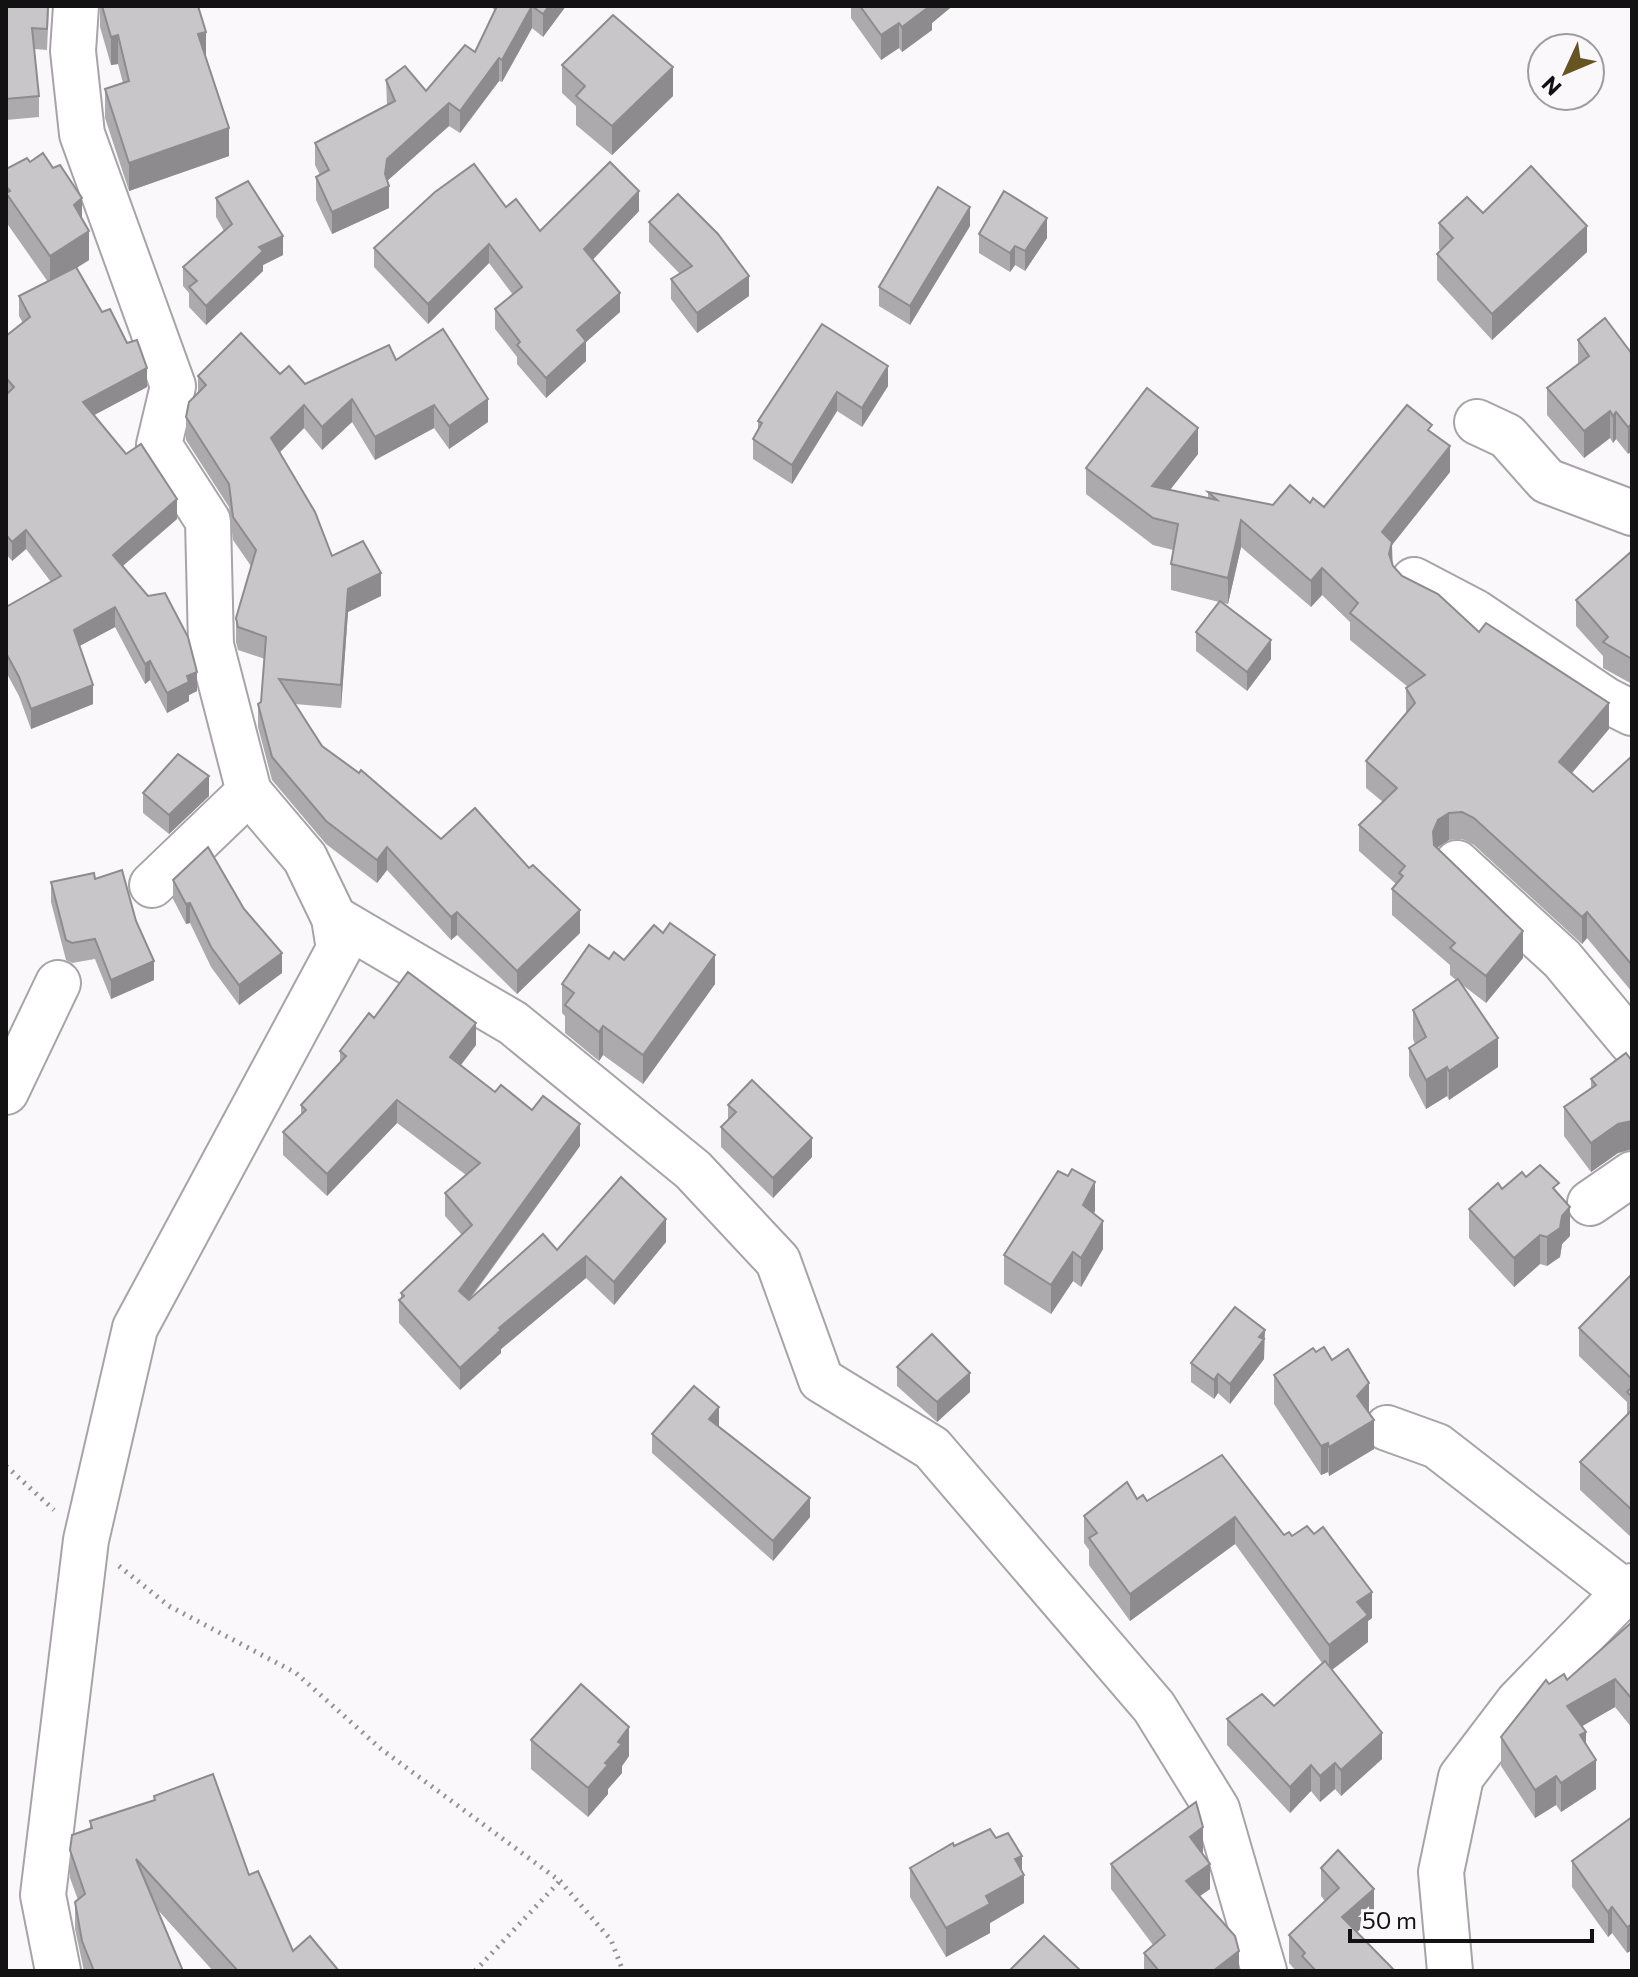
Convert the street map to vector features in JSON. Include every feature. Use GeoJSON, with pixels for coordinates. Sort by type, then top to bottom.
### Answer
{"type":"FeatureCollection","features":[{"type":"Feature","properties":{"kind":"street"},"geometry":{"type":"LineString","coordinates":[[58,1971],[43,1895],[86,1540],[135,1328],[339,949],[334,918],[305,858],[249,792],[211,645],[208,521],[159,445],[173,386],[82,134],[73,51],[76,6]]}},
{"type":"Feature","properties":{"kind":"street"},"geometry":{"type":"LineString","coordinates":[[1477,422],[1507,436],[1547,481],[1632,513]]}},
{"type":"Feature","properties":{"kind":"street"},"geometry":{"type":"LineString","coordinates":[[1414,580],[1475,612],[1606,700],[1632,713]]}},
{"type":"Feature","properties":{"kind":"street"},"geometry":{"type":"LineString","coordinates":[[152,885],[249,792]]}},
{"type":"Feature","properties":{"kind":"street"},"geometry":{"type":"LineString","coordinates":[[1457,863],[1562,959],[1632,1043]]}},
{"type":"Feature","properties":{"kind":"street"},"geometry":{"type":"LineString","coordinates":[[334,918],[513,1023],[693,1170],[778,1261],[821,1380],[932,1448],[1154,1707],[1217,1809],[1264,1971]]}},
{"type":"Feature","properties":{"kind":"street"},"geometry":{"type":"LineString","coordinates":[[6,1092],[58,983]]}},
{"type":"Feature","properties":{"kind":"street"},"geometry":{"type":"LineString","coordinates":[[1590,1203],[1632,1174]]}},
{"type":"Feature","properties":{"kind":"street"},"geometry":{"type":"LineString","coordinates":[[1387,1428],[1437,1446],[1629,1589],[1518,1702],[1461,1777],[1441,1872],[1450,1971]]}},
{"type":"Feature","properties":{"kind":"path"},"geometry":{"type":"LineString","coordinates":[[6,1466],[86,1540],[169,1606],[296,1673],[381,1749],[560,1881],[611,1940],[623,1971]]}},
{"type":"Feature","properties":{"kind":"path"},"geometry":{"type":"LineString","coordinates":[[475,1971],[560,1881]]}},
{"type":"Feature","properties":{"kind":"building"},"geometry":{"type":"Polygon","coordinates":[[[6,6],[48,6],[47,29],[32,28],[39,96],[6,99],[6,6]]]}},
{"type":"Feature","properties":{"kind":"building"},"geometry":{"type":"Polygon","coordinates":[[[102,6],[198,6],[206,32],[198,34],[229,128],[129,163],[105,89],[129,81],[118,35],[111,37],[102,6]]]}},
{"type":"Feature","properties":{"kind":"building"},"geometry":{"type":"Polygon","coordinates":[[[497,6],[532,6],[502,60],[499,58],[460,111],[449,103],[387,159],[385,174],[389,186],[332,212],[316,177],[329,170],[315,143],[395,101],[386,80],[405,66],[426,91],[465,45],[475,52],[497,6]]]}},
{"type":"Feature","properties":{"kind":"building"},"geometry":{"type":"Polygon","coordinates":[[[532,6],[549,6],[543,14],[532,6]]]}},
{"type":"Feature","properties":{"kind":"building"},"geometry":{"type":"Polygon","coordinates":[[[860,6],[930,6],[902,27],[899,23],[881,35],[860,6]]]}},
{"type":"Feature","properties":{"kind":"building"},"geometry":{"type":"Polygon","coordinates":[[[613,15],[673,67],[612,126],[576,96],[585,86],[562,65],[613,15]]]}},
{"type":"Feature","properties":{"kind":"building"},"geometry":{"type":"Polygon","coordinates":[[[43,153],[53,168],[60,165],[82,198],[74,205],[89,231],[50,256],[6,193],[10,191],[6,186],[6,169],[27,158],[30,162],[43,153]]]}},
{"type":"Feature","properties":{"kind":"building"},"geometry":{"type":"Polygon","coordinates":[[[610,162],[639,191],[584,249],[620,293],[577,330],[586,341],[546,378],[517,345],[520,342],[495,309],[522,287],[489,244],[428,304],[374,248],[435,192],[474,164],[506,207],[516,199],[540,231],[610,162]]]}},
{"type":"Feature","properties":{"kind":"building"},"geometry":{"type":"Polygon","coordinates":[[[1531,166],[1587,226],[1492,314],[1437,254],[1453,238],[1439,223],[1467,197],[1483,213],[1531,166]]]}},
{"type":"Feature","properties":{"kind":"building"},"geometry":{"type":"Polygon","coordinates":[[[248,181],[283,236],[259,247],[263,251],[206,306],[189,287],[197,281],[183,267],[232,224],[216,198],[248,181]]]}},
{"type":"Feature","properties":{"kind":"building"},"geometry":{"type":"Polygon","coordinates":[[[938,187],[970,207],[910,306],[879,287],[938,187]]]}},
{"type":"Feature","properties":{"kind":"building"},"geometry":{"type":"Polygon","coordinates":[[[1004,191],[1047,218],[1025,251],[1015,246],[1010,253],[979,234],[1004,191]]]}},
{"type":"Feature","properties":{"kind":"building"},"geometry":{"type":"Polygon","coordinates":[[[678,194],[718,234],[749,276],[697,313],[671,279],[692,266],[649,222],[678,194]]]}},
{"type":"Feature","properties":{"kind":"building"},"geometry":{"type":"Polygon","coordinates":[[[76,267],[102,312],[110,309],[127,343],[137,340],[147,368],[83,402],[126,454],[141,444],[177,499],[113,555],[148,596],[165,593],[188,637],[197,672],[187,676],[189,682],[167,693],[150,661],[145,664],[115,607],[74,630],[93,685],[31,709],[6,653],[6,607],[61,576],[26,530],[12,542],[6,535],[6,395],[14,387],[6,378],[6,336],[30,317],[19,296],[76,267]]]}},
{"type":"Feature","properties":{"kind":"building"},"geometry":{"type":"Polygon","coordinates":[[[1605,318],[1632,354],[1632,424],[1628,427],[1616,412],[1613,416],[1610,411],[1584,431],[1547,388],[1589,356],[1578,340],[1605,318]]]}},
{"type":"Feature","properties":{"kind":"building"},"geometry":{"type":"Polygon","coordinates":[[[822,324],[888,366],[862,408],[837,392],[792,465],[753,439],[762,423],[758,421],[822,324]]]}},
{"type":"Feature","properties":{"kind":"building"},"geometry":{"type":"Polygon","coordinates":[[[443,329],[488,399],[449,426],[434,405],[375,437],[352,399],[322,427],[304,405],[271,438],[315,512],[332,556],[363,541],[381,573],[348,589],[341,685],[279,679],[322,746],[359,773],[361,770],[441,839],[475,808],[529,868],[533,865],[580,910],[517,971],[457,912],[451,917],[387,847],[377,860],[326,821],[272,757],[258,704],[261,702],[266,637],[238,627],[236,618],[256,550],[233,517],[229,484],[186,417],[189,402],[206,385],[198,376],[241,333],[280,374],[289,366],[305,384],[389,345],[396,360],[443,329]]]}},
{"type":"Feature","properties":{"kind":"building"},"geometry":{"type":"Polygon","coordinates":[[[1147,388],[1198,428],[1152,486],[1217,500],[1208,492],[1273,505],[1290,485],[1310,503],[1313,498],[1324,507],[1407,405],[1432,425],[1428,430],[1450,446],[1382,532],[1392,542],[1389,554],[1393,566],[1402,576],[1438,594],[1479,632],[1486,623],[1609,703],[1559,762],[1593,792],[1632,756],[1632,965],[1587,912],[1582,917],[1474,818],[1462,812],[1449,813],[1438,820],[1433,832],[1434,845],[1523,931],[1486,976],[1450,948],[1455,943],[1392,889],[1403,876],[1399,873],[1405,866],[1359,825],[1397,788],[1366,761],[1415,703],[1406,688],[1425,675],[1350,613],[1358,603],[1322,568],[1311,581],[1241,520],[1228,578],[1171,564],[1178,524],[1153,518],[1086,468],[1147,388]]]}},
{"type":"Feature","properties":{"kind":"building"},"geometry":{"type":"Polygon","coordinates":[[[1632,551],[1632,659],[1603,642],[1608,637],[1576,600],[1632,551]]]}},
{"type":"Feature","properties":{"kind":"building"},"geometry":{"type":"Polygon","coordinates":[[[1220,601],[1271,640],[1247,672],[1196,632],[1220,601]]]}},
{"type":"Feature","properties":{"kind":"building"},"geometry":{"type":"Polygon","coordinates":[[[178,754],[209,776],[169,815],[143,793],[178,754]]]}},
{"type":"Feature","properties":{"kind":"building"},"geometry":{"type":"Polygon","coordinates":[[[208,847],[244,909],[282,953],[239,985],[211,947],[190,903],[186,904],[173,880],[208,847]]]}},
{"type":"Feature","properties":{"kind":"building"},"geometry":{"type":"Polygon","coordinates":[[[122,870],[136,921],[154,961],[111,980],[95,939],[72,943],[66,940],[51,882],[94,873],[95,879],[122,870]]]}},
{"type":"Feature","properties":{"kind":"building"},"geometry":{"type":"Polygon","coordinates":[[[670,923],[715,955],[643,1055],[603,1026],[599,1032],[565,1005],[574,993],[562,984],[589,945],[609,959],[614,952],[624,960],[654,925],[663,933],[670,923]]]}},
{"type":"Feature","properties":{"kind":"building"},"geometry":{"type":"Polygon","coordinates":[[[408,972],[476,1023],[450,1057],[495,1092],[501,1085],[532,1110],[543,1096],[580,1124],[459,1291],[469,1300],[543,1234],[557,1250],[621,1177],[666,1219],[614,1282],[586,1256],[499,1328],[501,1330],[460,1368],[399,1300],[404,1296],[401,1293],[472,1225],[445,1193],[480,1163],[397,1100],[327,1174],[283,1132],[306,1110],[301,1105],[346,1056],[340,1051],[369,1013],[374,1018],[408,972]]]}},
{"type":"Feature","properties":{"kind":"building"},"geometry":{"type":"Polygon","coordinates":[[[1458,979],[1498,1038],[1449,1071],[1447,1067],[1426,1080],[1409,1048],[1426,1037],[1413,1010],[1458,979]]]}},
{"type":"Feature","properties":{"kind":"building"},"geometry":{"type":"Polygon","coordinates":[[[1626,1053],[1632,1061],[1632,1121],[1618,1124],[1591,1143],[1564,1107],[1596,1085],[1591,1079],[1626,1053]]]}},
{"type":"Feature","properties":{"kind":"building"},"geometry":{"type":"Polygon","coordinates":[[[752,1080],[812,1138],[773,1178],[721,1127],[736,1112],[728,1105],[752,1080]]]}},
{"type":"Feature","properties":{"kind":"building"},"geometry":{"type":"Polygon","coordinates":[[[1540,1165],[1559,1183],[1553,1188],[1570,1207],[1562,1216],[1560,1228],[1547,1237],[1540,1235],[1514,1258],[1469,1209],[1498,1183],[1502,1189],[1522,1172],[1526,1177],[1540,1165]]]}},
{"type":"Feature","properties":{"kind":"building"},"geometry":{"type":"Polygon","coordinates":[[[1072,1169],[1095,1182],[1083,1205],[1103,1221],[1081,1258],[1073,1252],[1051,1285],[1004,1255],[1058,1171],[1068,1176],[1072,1169]]]}},
{"type":"Feature","properties":{"kind":"building"},"geometry":{"type":"Polygon","coordinates":[[[1632,1274],[1632,1379],[1579,1328],[1632,1274]]]}},
{"type":"Feature","properties":{"kind":"building"},"geometry":{"type":"Polygon","coordinates":[[[1235,1307],[1265,1330],[1259,1337],[1264,1339],[1230,1384],[1218,1374],[1214,1380],[1191,1363],[1235,1307]]]}},
{"type":"Feature","properties":{"kind":"building"},"geometry":{"type":"Polygon","coordinates":[[[932,1334],[970,1373],[937,1402],[897,1367],[932,1334]]]}},
{"type":"Feature","properties":{"kind":"building"},"geometry":{"type":"Polygon","coordinates":[[[1324,1347],[1332,1360],[1348,1349],[1369,1383],[1357,1396],[1374,1420],[1329,1447],[1328,1443],[1321,1446],[1274,1375],[1313,1348],[1316,1352],[1324,1347]]]}},
{"type":"Feature","properties":{"kind":"building"},"geometry":{"type":"Polygon","coordinates":[[[694,1386],[719,1407],[709,1419],[810,1498],[773,1541],[652,1434],[694,1386]]]}},
{"type":"Feature","properties":{"kind":"building"},"geometry":{"type":"Polygon","coordinates":[[[1632,1410],[1632,1510],[1580,1462],[1632,1410]]]}},
{"type":"Feature","properties":{"kind":"building"},"geometry":{"type":"Polygon","coordinates":[[[1222,1455],[1284,1535],[1289,1532],[1292,1536],[1307,1526],[1314,1534],[1323,1527],[1372,1592],[1357,1602],[1368,1615],[1329,1645],[1235,1517],[1130,1594],[1089,1538],[1097,1533],[1084,1516],[1127,1482],[1137,1499],[1143,1495],[1147,1501],[1222,1455]]]}},
{"type":"Feature","properties":{"kind":"building"},"geometry":{"type":"Polygon","coordinates":[[[1632,1622],[1632,1699],[1615,1679],[1567,1706],[1586,1732],[1580,1735],[1596,1760],[1561,1783],[1556,1776],[1535,1790],[1501,1737],[1546,1680],[1549,1684],[1564,1674],[1567,1680],[1632,1622]]]}},
{"type":"Feature","properties":{"kind":"building"},"geometry":{"type":"Polygon","coordinates":[[[1325,1661],[1382,1733],[1341,1770],[1335,1763],[1320,1776],[1311,1765],[1290,1787],[1227,1719],[1262,1694],[1274,1706],[1325,1661]]]}},
{"type":"Feature","properties":{"kind":"building"},"geometry":{"type":"Polygon","coordinates":[[[581,1684],[629,1727],[618,1742],[622,1744],[605,1763],[608,1765],[588,1788],[531,1740],[581,1684]]]}},
{"type":"Feature","properties":{"kind":"building"},"geometry":{"type":"Polygon","coordinates":[[[213,1774],[249,1875],[258,1871],[293,1951],[310,1936],[339,1971],[238,1971],[136,1859],[183,1971],[94,1971],[82,1941],[75,1902],[85,1894],[70,1850],[72,1835],[92,1828],[90,1821],[155,1800],[154,1796],[213,1774]]]}},
{"type":"Feature","properties":{"kind":"building"},"geometry":{"type":"Polygon","coordinates":[[[1196,1802],[1203,1827],[1190,1837],[1210,1864],[1186,1881],[1235,1936],[1239,1951],[1213,1971],[1159,1971],[1144,1953],[1165,1935],[1111,1864],[1196,1802]]]}},
{"type":"Feature","properties":{"kind":"building"},"geometry":{"type":"Polygon","coordinates":[[[1632,1817],[1632,1924],[1627,1927],[1612,1907],[1608,1912],[1572,1861],[1632,1817]]]}},
{"type":"Feature","properties":{"kind":"building"},"geometry":{"type":"Polygon","coordinates":[[[990,1829],[996,1838],[1008,1833],[1022,1856],[1015,1859],[1024,1875],[986,1896],[990,1904],[946,1928],[910,1868],[953,1843],[954,1846],[990,1829]]]}},
{"type":"Feature","properties":{"kind":"building"},"geometry":{"type":"Polygon","coordinates":[[[1338,1850],[1374,1889],[1342,1917],[1395,1971],[1316,1971],[1289,1935],[1339,1888],[1321,1868],[1338,1850]]]}},
{"type":"Feature","properties":{"kind":"building"},"geometry":{"type":"Polygon","coordinates":[[[1044,1936],[1081,1971],[1009,1971],[1044,1936]]]}}]}
